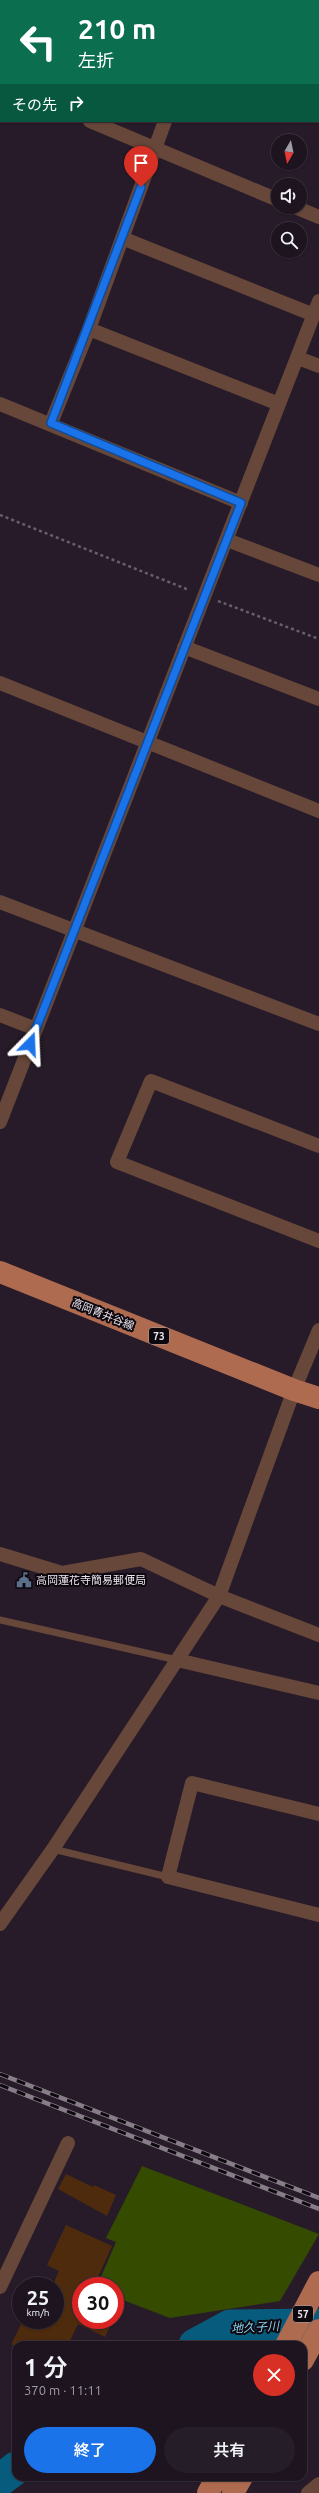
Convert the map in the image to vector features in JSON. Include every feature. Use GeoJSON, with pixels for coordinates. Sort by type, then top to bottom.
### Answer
{"type":"FeatureCollection","features":[{"type":"Feature","properties":{"kind":"main road","name":"高岡青井谷線"},"geometry":{"type":"LineString","coordinates":[[0,1272],[294,1390],[319,1398]]}},
{"type":"Feature","properties":{"kind":"main road","name":"57"},"geometry":{"type":"LineString","coordinates":[[288,2341],[319,2282]]}},
{"type":"Feature","properties":{"kind":"main road","name":"57"},"geometry":{"type":"LineString","coordinates":[[307,2352],[319,2330]]}},
{"type":"Feature","properties":{"kind":"main road"},"geometry":{"type":"LineString","coordinates":[[208,2493],[214,2481]]}},
{"type":"Feature","properties":{"kind":"main road"},"geometry":{"type":"LineString","coordinates":[[233,2493],[240,2481]]}},
{"type":"Feature","properties":{"kind":"street"},"geometry":{"type":"LineString","coordinates":[[92,122],[271,197]]}},
{"type":"Feature","properties":{"kind":"street"},"geometry":{"type":"LineString","coordinates":[[51,423],[89,329],[165,122]]}},
{"type":"Feature","properties":{"kind":"street"},"geometry":{"type":"LineString","coordinates":[[307,212],[319,217]]}},
{"type":"Feature","properties":{"kind":"street"},"geometry":{"type":"LineString","coordinates":[[122,238],[314,315]]}},
{"type":"Feature","properties":{"kind":"street"},"geometry":{"type":"LineString","coordinates":[[1,1118],[319,301]]}},
{"type":"Feature","properties":{"kind":"street"},"geometry":{"type":"LineString","coordinates":[[89,329],[279,404]]}},
{"type":"Feature","properties":{"kind":"street"},"geometry":{"type":"LineString","coordinates":[[298,358],[319,366]]}},
{"type":"Feature","properties":{"kind":"street"},"geometry":{"type":"LineString","coordinates":[[0,404],[51,423],[241,503]]}},
{"type":"Feature","properties":{"kind":"street"},"geometry":{"type":"LineString","coordinates":[[227,540],[319,575]]}},
{"type":"Feature","properties":{"kind":"street"},"geometry":{"type":"LineString","coordinates":[[184,648],[319,699]]}},
{"type":"Feature","properties":{"kind":"street"},"geometry":{"type":"LineString","coordinates":[[0,683],[147,744],[319,811]]}},
{"type":"Feature","properties":{"kind":"street"},"geometry":{"type":"LineString","coordinates":[[0,902],[319,1024]]}},
{"type":"Feature","properties":{"kind":"street"},"geometry":{"type":"LineString","coordinates":[[0,1015],[36,1029]]}},
{"type":"Feature","properties":{"kind":"street"},"geometry":{"type":"LineString","coordinates":[[319,1146],[151,1080],[117,1162],[319,1241]]}},
{"type":"Feature","properties":{"kind":"street"},"geometry":{"type":"LineString","coordinates":[[0,1924],[53,1849],[219,1596],[294,1390],[319,1330]]}},
{"type":"Feature","properties":{"kind":"street"},"geometry":{"type":"LineString","coordinates":[[0,1554],[62,1574],[141,1559],[219,1596],[319,1635]]}},
{"type":"Feature","properties":{"kind":"street"},"geometry":{"type":"LineString","coordinates":[[177,1660],[319,1693]]}},
{"type":"Feature","properties":{"kind":"street"},"geometry":{"type":"LineString","coordinates":[[319,1814],[192,1783],[168,1877],[319,1915]]}},
{"type":"Feature","properties":{"kind":"street"},"geometry":{"type":"LineString","coordinates":[[0,2287],[68,2143]]}},
{"type":"Feature","properties":{"kind":"street"},"geometry":{"type":"LineString","coordinates":[[308,2493],[319,2484]]}},
{"type":"Feature","properties":{"kind":"lane"},"geometry":{"type":"LineString","coordinates":[[0,1620],[177,1660]]}},
{"type":"Feature","properties":{"kind":"lane"},"geometry":{"type":"LineString","coordinates":[[53,1849],[168,1877]]}},
{"type":"Feature","properties":{"kind":"path"},"geometry":{"type":"LineString","coordinates":[[0,515],[204,596],[319,639]]}},
{"type":"Feature","properties":{"kind":"green space"},"geometry":{"type":"Polygon","coordinates":[[[142,2166],[319,2234],[280,2301],[170,2318],[124,2300],[124,2277],[101,2277],[116,2242],[106,2238],[142,2166]]]}},
{"type":"Feature","properties":{"kind":"building"},"geometry":{"type":"Polygon","coordinates":[[[66,2174],[93,2187],[94,2185],[116,2195],[107,2216],[58,2189],[66,2174]]]}},
{"type":"Feature","properties":{"kind":"building"},"geometry":{"type":"Polygon","coordinates":[[[66,2225],[112,2246],[98,2277],[72,2277],[72,2329],[76,2329],[70,2341],[13,2341],[19,2329],[64,2329],[64,2277],[56,2277],[59,2271],[47,2265],[66,2225]]]}},
{"type":"Feature","properties":{"kind":"building"},"geometry":{"type":"Polygon","coordinates":[[[88,2329],[109,2329],[105,2337],[88,2329]]]}},
{"type":"Feature","properties":{"kind":"waterway","name":"地久子川"},"geometry":{"type":"LineString","coordinates":[[202,2341],[230,2326],[319,2325]]}},
{"type":"Feature","properties":{"kind":"waterway","name":"地久子川"},"geometry":{"type":"LineString","coordinates":[[0,2480],[12,2471]]}},
{"type":"Feature","properties":{"kind":"railway"},"geometry":{"type":"LineString","coordinates":[[0,2074],[319,2198]]}},
{"type":"Feature","properties":{"kind":"railway"},"geometry":{"type":"LineString","coordinates":[[0,2085],[319,2209]]}},
{"type":"Feature","properties":{"kind":"place","name":"高岡蓮花寺簡易郵便局"},"geometry":{"type":"Point","coordinates":[24,1580]}},
{"type":"Feature","properties":{"kind":"route"},"geometry":{"type":"LineString","coordinates":[[30,1044],[241,503],[51,423],[89,329],[141,187]]}}]}
